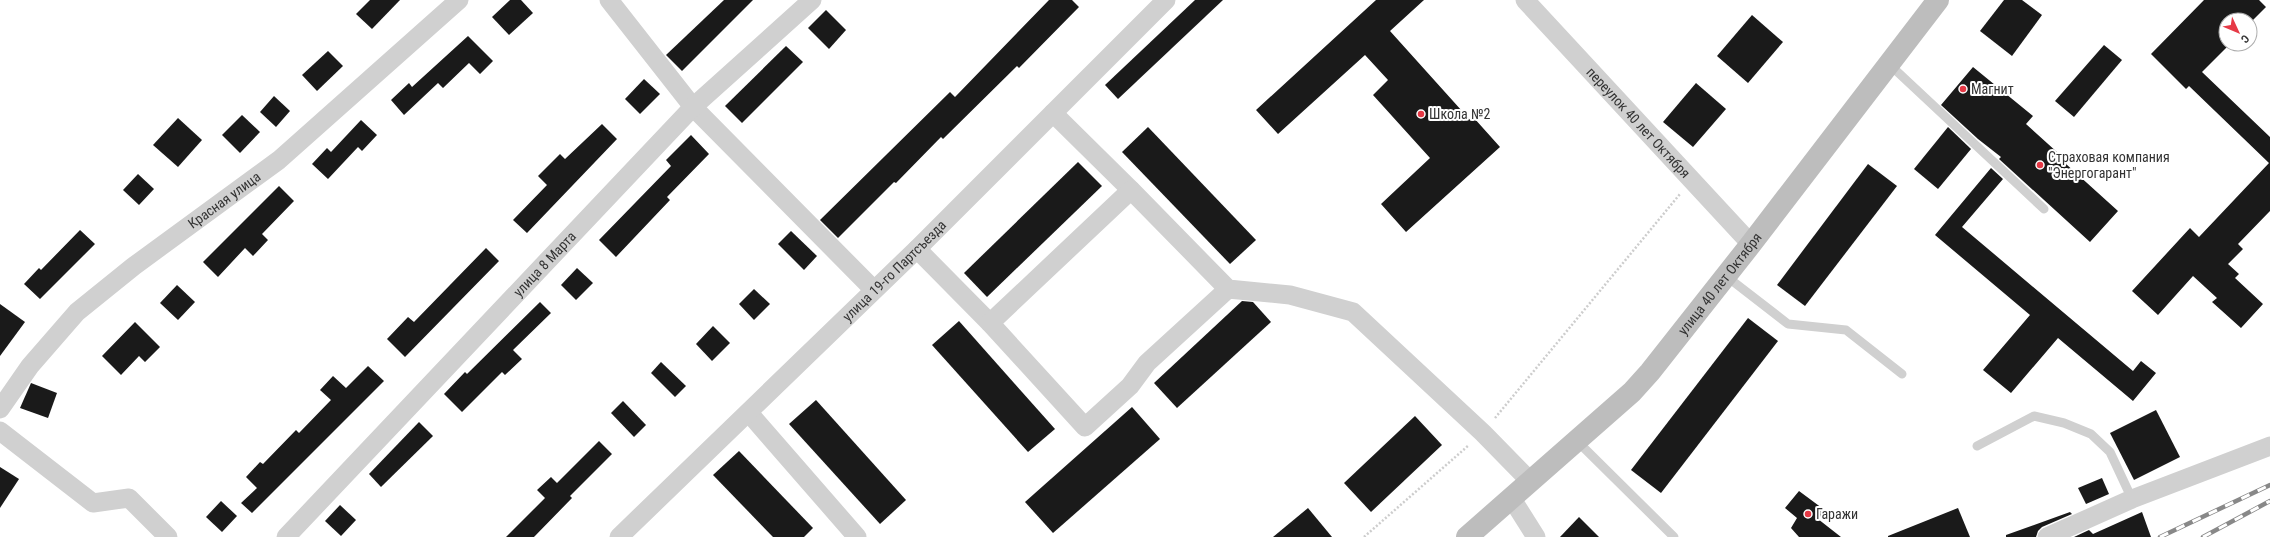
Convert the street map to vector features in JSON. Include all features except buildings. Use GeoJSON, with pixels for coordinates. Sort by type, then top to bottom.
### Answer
{"type":"FeatureCollection","features":[{"type":"Feature","properties":{"kind":"main road","name":"улица 40 лет Октября"},"geometry":{"type":"LineString","coordinates":[[1468,537],[1632,392],[1650,372],[1752,244],[1938,0]]}},
{"type":"Feature","properties":{"kind":"street","name":"Красная улица"},"geometry":{"type":"LineString","coordinates":[[0,409],[30,366],[77,312],[134,266],[280,160],[459,0]]}},
{"type":"Feature","properties":{"kind":"street"},"geometry":{"type":"LineString","coordinates":[[609,0],[692,107],[874,290]]}},
{"type":"Feature","properties":{"kind":"street","name":"улица 8 Марта"},"geometry":{"type":"LineString","coordinates":[[286,537],[692,107],[812,0]]}},
{"type":"Feature","properties":{"kind":"street","name":"улица 19-го Партсъезда"},"geometry":{"type":"LineString","coordinates":[[619,537],[916,250],[1166,0]]}},
{"type":"Feature","properties":{"kind":"street","name":"переулок 40 лет Октября"},"geometry":{"type":"LineString","coordinates":[[1525,0],[1752,244]]}},
{"type":"Feature","properties":{"kind":"street"},"geometry":{"type":"LineString","coordinates":[[1053,113],[1228,289],[1290,295],[1353,312],[1483,433],[1531,482]]}},
{"type":"Feature","properties":{"kind":"street"},"geometry":{"type":"LineString","coordinates":[[990,323],[1131,190]]}},
{"type":"Feature","properties":{"kind":"street"},"geometry":{"type":"LineString","coordinates":[[916,250],[990,323],[1085,427],[1130,386],[1147,363],[1228,289]]}},
{"type":"Feature","properties":{"kind":"street"},"geometry":{"type":"LineString","coordinates":[[749,413],[857,537]]}},
{"type":"Feature","properties":{"kind":"street"},"geometry":{"type":"LineString","coordinates":[[0,431],[93,503],[129,498],[168,537]]}},
{"type":"Feature","properties":{"kind":"street"},"geometry":{"type":"LineString","coordinates":[[2047,537],[2132,499],[2270,446]]}},
{"type":"Feature","properties":{"kind":"street"},"geometry":{"type":"LineString","coordinates":[[1512,499],[1536,537]]}},
{"type":"Feature","properties":{"kind":"lane"},"geometry":{"type":"LineString","coordinates":[[1889,64],[2044,209]]}},
{"type":"Feature","properties":{"kind":"lane"},"geometry":{"type":"LineString","coordinates":[[1726,276],[1788,324],[1846,330],[1902,374]]}},
{"type":"Feature","properties":{"kind":"lane"},"geometry":{"type":"LineString","coordinates":[[1977,446],[2034,416],[2064,423],[2091,434],[2110,452],[2132,499]]}},
{"type":"Feature","properties":{"kind":"lane"},"geometry":{"type":"LineString","coordinates":[[1577,441],[1674,537]]}},
{"type":"Feature","properties":{"kind":"path"},"geometry":{"type":"LineString","coordinates":[[1364,537],[1483,433],[1692,179]]}},
{"type":"Feature","properties":{"kind":"railway"},"geometry":{"type":"LineString","coordinates":[[2160,537],[2270,485]]}},
{"type":"Feature","properties":{"kind":"railway"},"geometry":{"type":"LineString","coordinates":[[2203,537],[2270,501]]}},
{"type":"Feature","properties":{"kind":"place","name":"Магнит"},"geometry":{"type":"Point","coordinates":[1963,89]}},
{"type":"Feature","properties":{"kind":"place","name":"Школа №2"},"geometry":{"type":"Point","coordinates":[1421,114]}},
{"type":"Feature","properties":{"kind":"place","name":"Страховая компания \"Энергогарант\""},"geometry":{"type":"Point","coordinates":[2040,165]}},
{"type":"Feature","properties":{"kind":"place","name":"Гаражи"},"geometry":{"type":"Point","coordinates":[1808,514]}}]}
